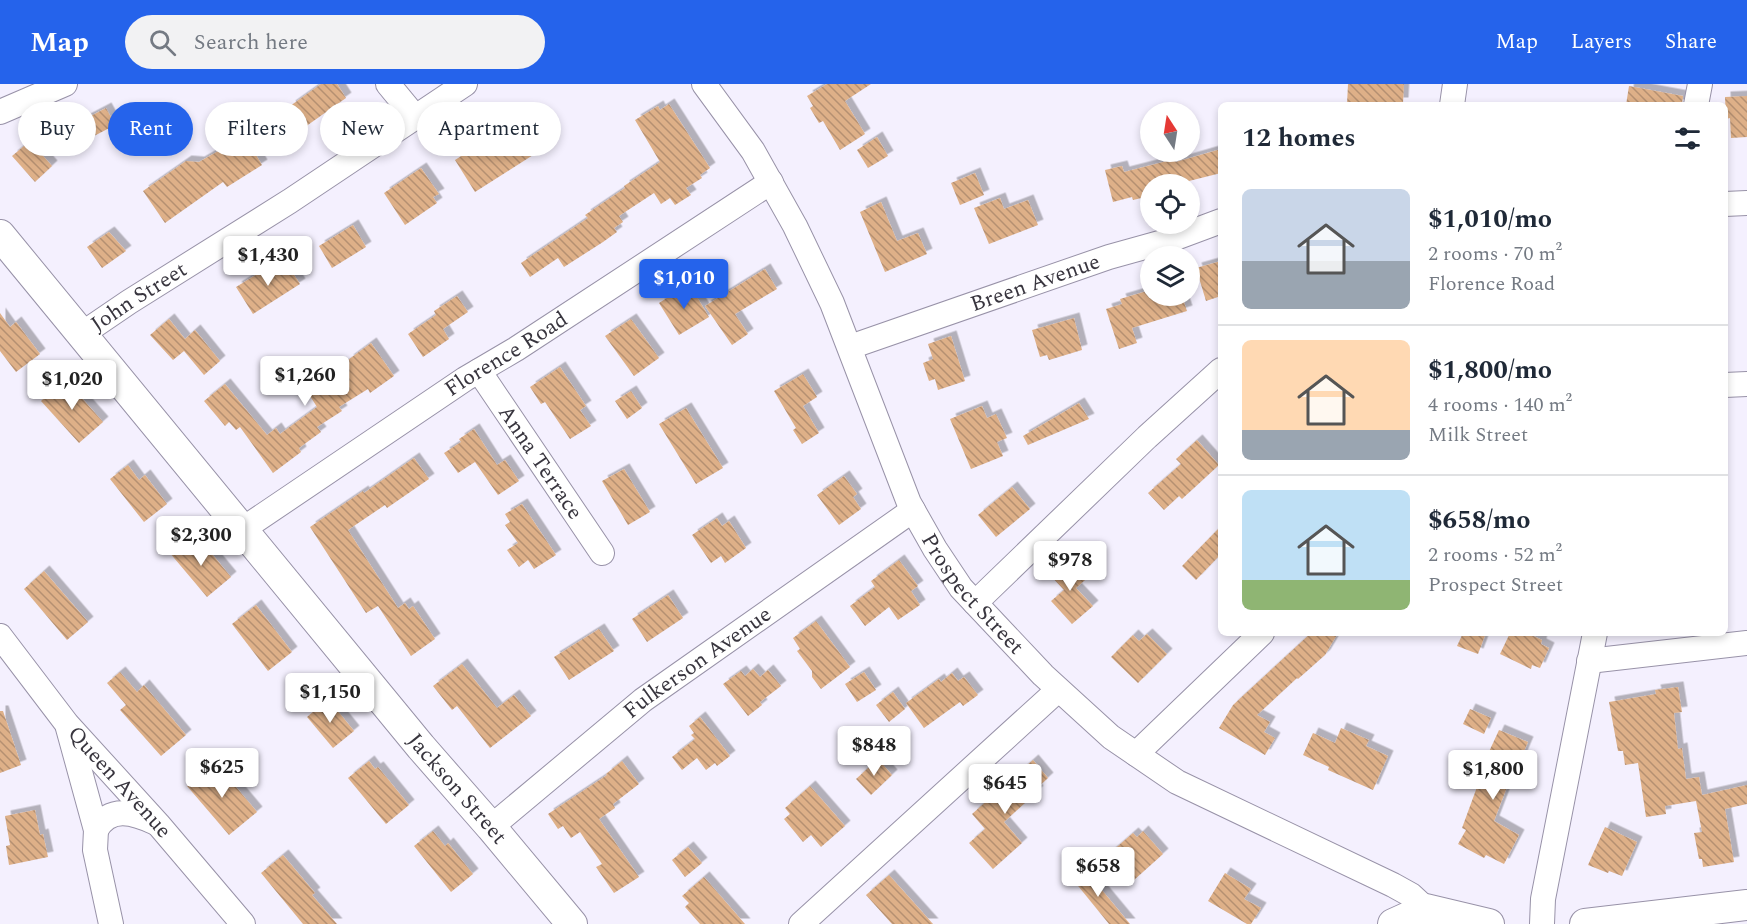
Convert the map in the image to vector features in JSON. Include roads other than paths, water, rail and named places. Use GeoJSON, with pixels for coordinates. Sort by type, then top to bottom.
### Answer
{"type":"FeatureCollection","features":[{"type":"Feature","properties":{"kind":"main road","name":"Jackson Street"},"geometry":{"type":"LineString","coordinates":[[0,235],[421,747],[572,924]]}},
{"type":"Feature","properties":{"kind":"main road"},"geometry":{"type":"LineString","coordinates":[[1586,924],[1671,919],[1747,905]]}},
{"type":"Feature","properties":{"kind":"main road"},"geometry":{"type":"LineString","coordinates":[[1394,924],[1434,916],[1489,924]]}},
{"type":"Feature","properties":{"kind":"street"},"geometry":{"type":"LineString","coordinates":[[0,112],[65,84]]}},
{"type":"Feature","properties":{"kind":"street"},"geometry":{"type":"LineString","coordinates":[[388,84],[416,118]]}},
{"type":"Feature","properties":{"kind":"street","name":"John Street"},"geometry":{"type":"LineString","coordinates":[[82,334],[290,201],[465,84]]}},
{"type":"Feature","properties":{"kind":"street","name":"Prospect Street"},"geometry":{"type":"LineString","coordinates":[[704,84],[753,151],[795,226],[832,303],[913,510],[934,549],[961,588],[1058,690],[1111,737],[1177,782],[1393,885],[1411,896],[1434,916]]}},
{"type":"Feature","properties":{"kind":"street"},"geometry":{"type":"LineString","coordinates":[[1452,102],[1455,84]]}},
{"type":"Feature","properties":{"kind":"street"},"geometry":{"type":"LineString","coordinates":[[1697,102],[1700,84]]}},
{"type":"Feature","properties":{"kind":"street","name":"Florence Road"},"geometry":{"type":"LineString","coordinates":[[243,529],[403,420],[771,182]]}},
{"type":"Feature","properties":{"kind":"street"},"geometry":{"type":"LineString","coordinates":[[1728,204],[1747,203]]}},
{"type":"Feature","properties":{"kind":"street","name":"Breen Avenue"},"geometry":{"type":"LineString","coordinates":[[850,347],[1109,257],[1170,240],[1218,222]]}},
{"type":"Feature","properties":{"kind":"street","name":"Anna Terrace"},"geometry":{"type":"LineString","coordinates":[[479,371],[602,553]]}},
{"type":"Feature","properties":{"kind":"street"},"geometry":{"type":"LineString","coordinates":[[975,603],[1147,437],[1218,373]]}},
{"type":"Feature","properties":{"kind":"street"},"geometry":{"type":"LineString","coordinates":[[1728,386],[1747,384]]}},
{"type":"Feature","properties":{"kind":"street","name":"Fulkerson Avenue"},"geometry":{"type":"LineString","coordinates":[[491,827],[643,700],[913,510]]}},
{"type":"Feature","properties":{"kind":"street","name":"Queen Avenue"},"geometry":{"type":"LineString","coordinates":[[0,636],[67,724],[159,824],[243,924]]}},
{"type":"Feature","properties":{"kind":"street"},"geometry":{"type":"LineString","coordinates":[[1136,754],[1259,636]]}},
{"type":"Feature","properties":{"kind":"street"},"geometry":{"type":"LineString","coordinates":[[1542,924],[1543,899],[1594,636]]}},
{"type":"Feature","properties":{"kind":"street"},"geometry":{"type":"LineString","coordinates":[[1589,661],[1747,643]]}},
{"type":"Feature","properties":{"kind":"street"},"geometry":{"type":"LineString","coordinates":[[801,924],[1058,690]]}},
{"type":"Feature","properties":{"kind":"street"},"geometry":{"type":"LineString","coordinates":[[67,724],[96,830],[95,850],[111,924]]}},
{"type":"Feature","properties":{"kind":"street"},"geometry":{"type":"LineString","coordinates":[[96,830],[101,821],[129,812],[159,824]]}}]}
